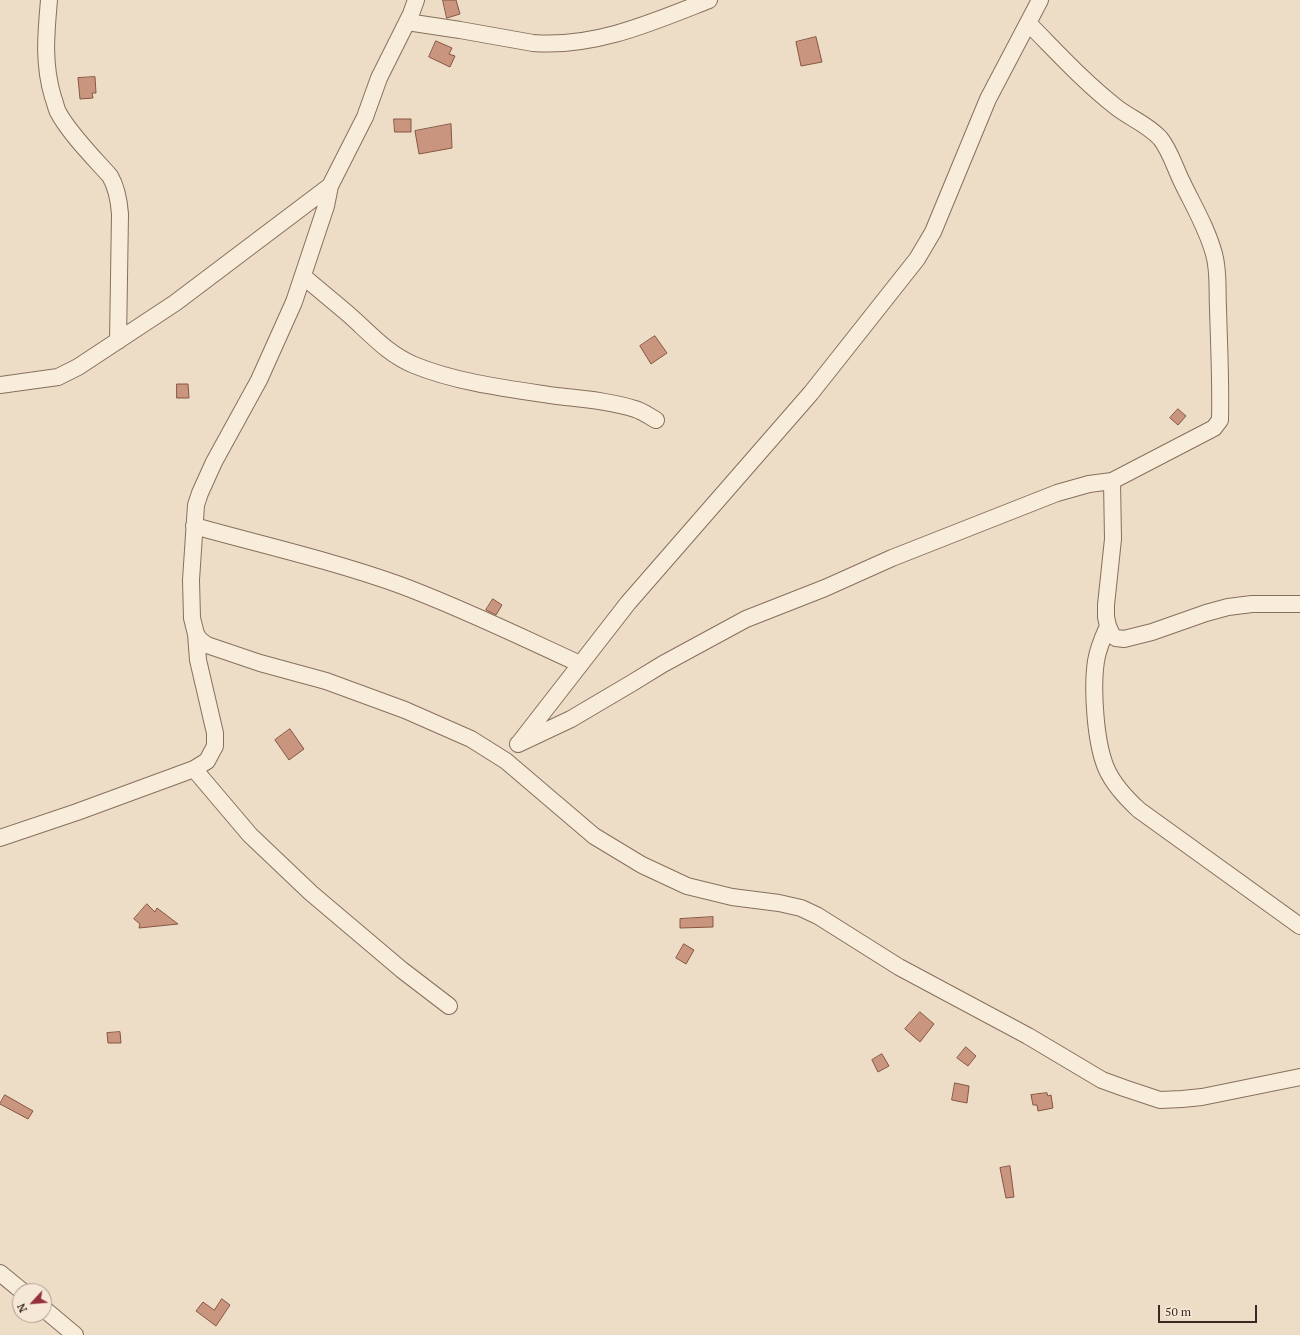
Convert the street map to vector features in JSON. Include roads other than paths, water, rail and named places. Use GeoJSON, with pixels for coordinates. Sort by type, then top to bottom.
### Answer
{"type":"FeatureCollection","features":[{"type":"Feature","properties":{"kind":"street"},"geometry":{"type":"LineString","coordinates":[[49,0],[45,40],[46,64],[57,111],[68,127],[110,176],[115,184],[119,198],[118,341]]}},
{"type":"Feature","properties":{"kind":"street"},"geometry":{"type":"LineString","coordinates":[[0,838],[78,812],[194,769],[207,760],[215,746],[215,733],[198,660],[196,634],[192,618],[191,580],[196,505],[214,462],[259,380],[294,302],[326,206],[330,186],[365,117],[382,72],[407,22],[416,0]]}},
{"type":"Feature","properties":{"kind":"street"},"geometry":{"type":"LineString","coordinates":[[407,22],[533,43],[578,43],[622,33],[709,0]]}},
{"type":"Feature","properties":{"kind":"street"},"geometry":{"type":"LineString","coordinates":[[506,760],[628,603],[811,393],[917,259],[933,232],[988,98],[1040,0]]}},
{"type":"Feature","properties":{"kind":"street"},"geometry":{"type":"LineString","coordinates":[[518,744],[571,719],[662,664],[746,619],[825,588],[892,558],[1057,493],[1089,484],[1112,481],[1214,428],[1220,420],[1220,335],[1215,256],[1210,238],[1168,151],[1151,129],[1117,108],[1091,86],[1064,61],[1028,23]]}},
{"type":"Feature","properties":{"kind":"street"},"geometry":{"type":"LineString","coordinates":[[0,385],[58,377],[78,367],[175,304],[330,186]]}},
{"type":"Feature","properties":{"kind":"street"},"geometry":{"type":"LineString","coordinates":[[303,276],[348,314],[376,341],[393,354],[413,365],[444,376],[470,382],[602,402],[636,409],[656,420]]}},
{"type":"Feature","properties":{"kind":"street"},"geometry":{"type":"LineString","coordinates":[[1112,481],[1112,539],[1106,617],[1112,635],[1116,638],[1124,638],[1152,632],[1228,607],[1252,604],[1300,604]]}},
{"type":"Feature","properties":{"kind":"street"},"geometry":{"type":"LineString","coordinates":[[194,526],[353,570],[399,585],[445,602],[580,664]]}},
{"type":"Feature","properties":{"kind":"street"},"geometry":{"type":"LineString","coordinates":[[1108,626],[1100,642],[1096,661],[1095,700],[1099,742],[1106,769],[1114,782],[1126,798],[1139,810],[1300,926]]}},
{"type":"Feature","properties":{"kind":"street"},"geometry":{"type":"LineString","coordinates":[[196,634],[200,640],[207,644],[260,663],[326,681],[405,710],[471,739],[506,760],[594,836],[642,865],[687,886],[732,897],[779,902],[801,908],[818,916],[898,967],[1028,1036],[1102,1080],[1160,1100],[1210,1095],[1300,1077]]}},
{"type":"Feature","properties":{"kind":"street"},"geometry":{"type":"LineString","coordinates":[[194,769],[250,834],[311,893],[402,970],[449,1006]]}},
{"type":"Feature","properties":{"kind":"street"},"geometry":{"type":"LineString","coordinates":[[0,1273],[12,1283]]}},
{"type":"Feature","properties":{"kind":"street"},"geometry":{"type":"LineString","coordinates":[[52,1316],[75,1335]]}}]}
